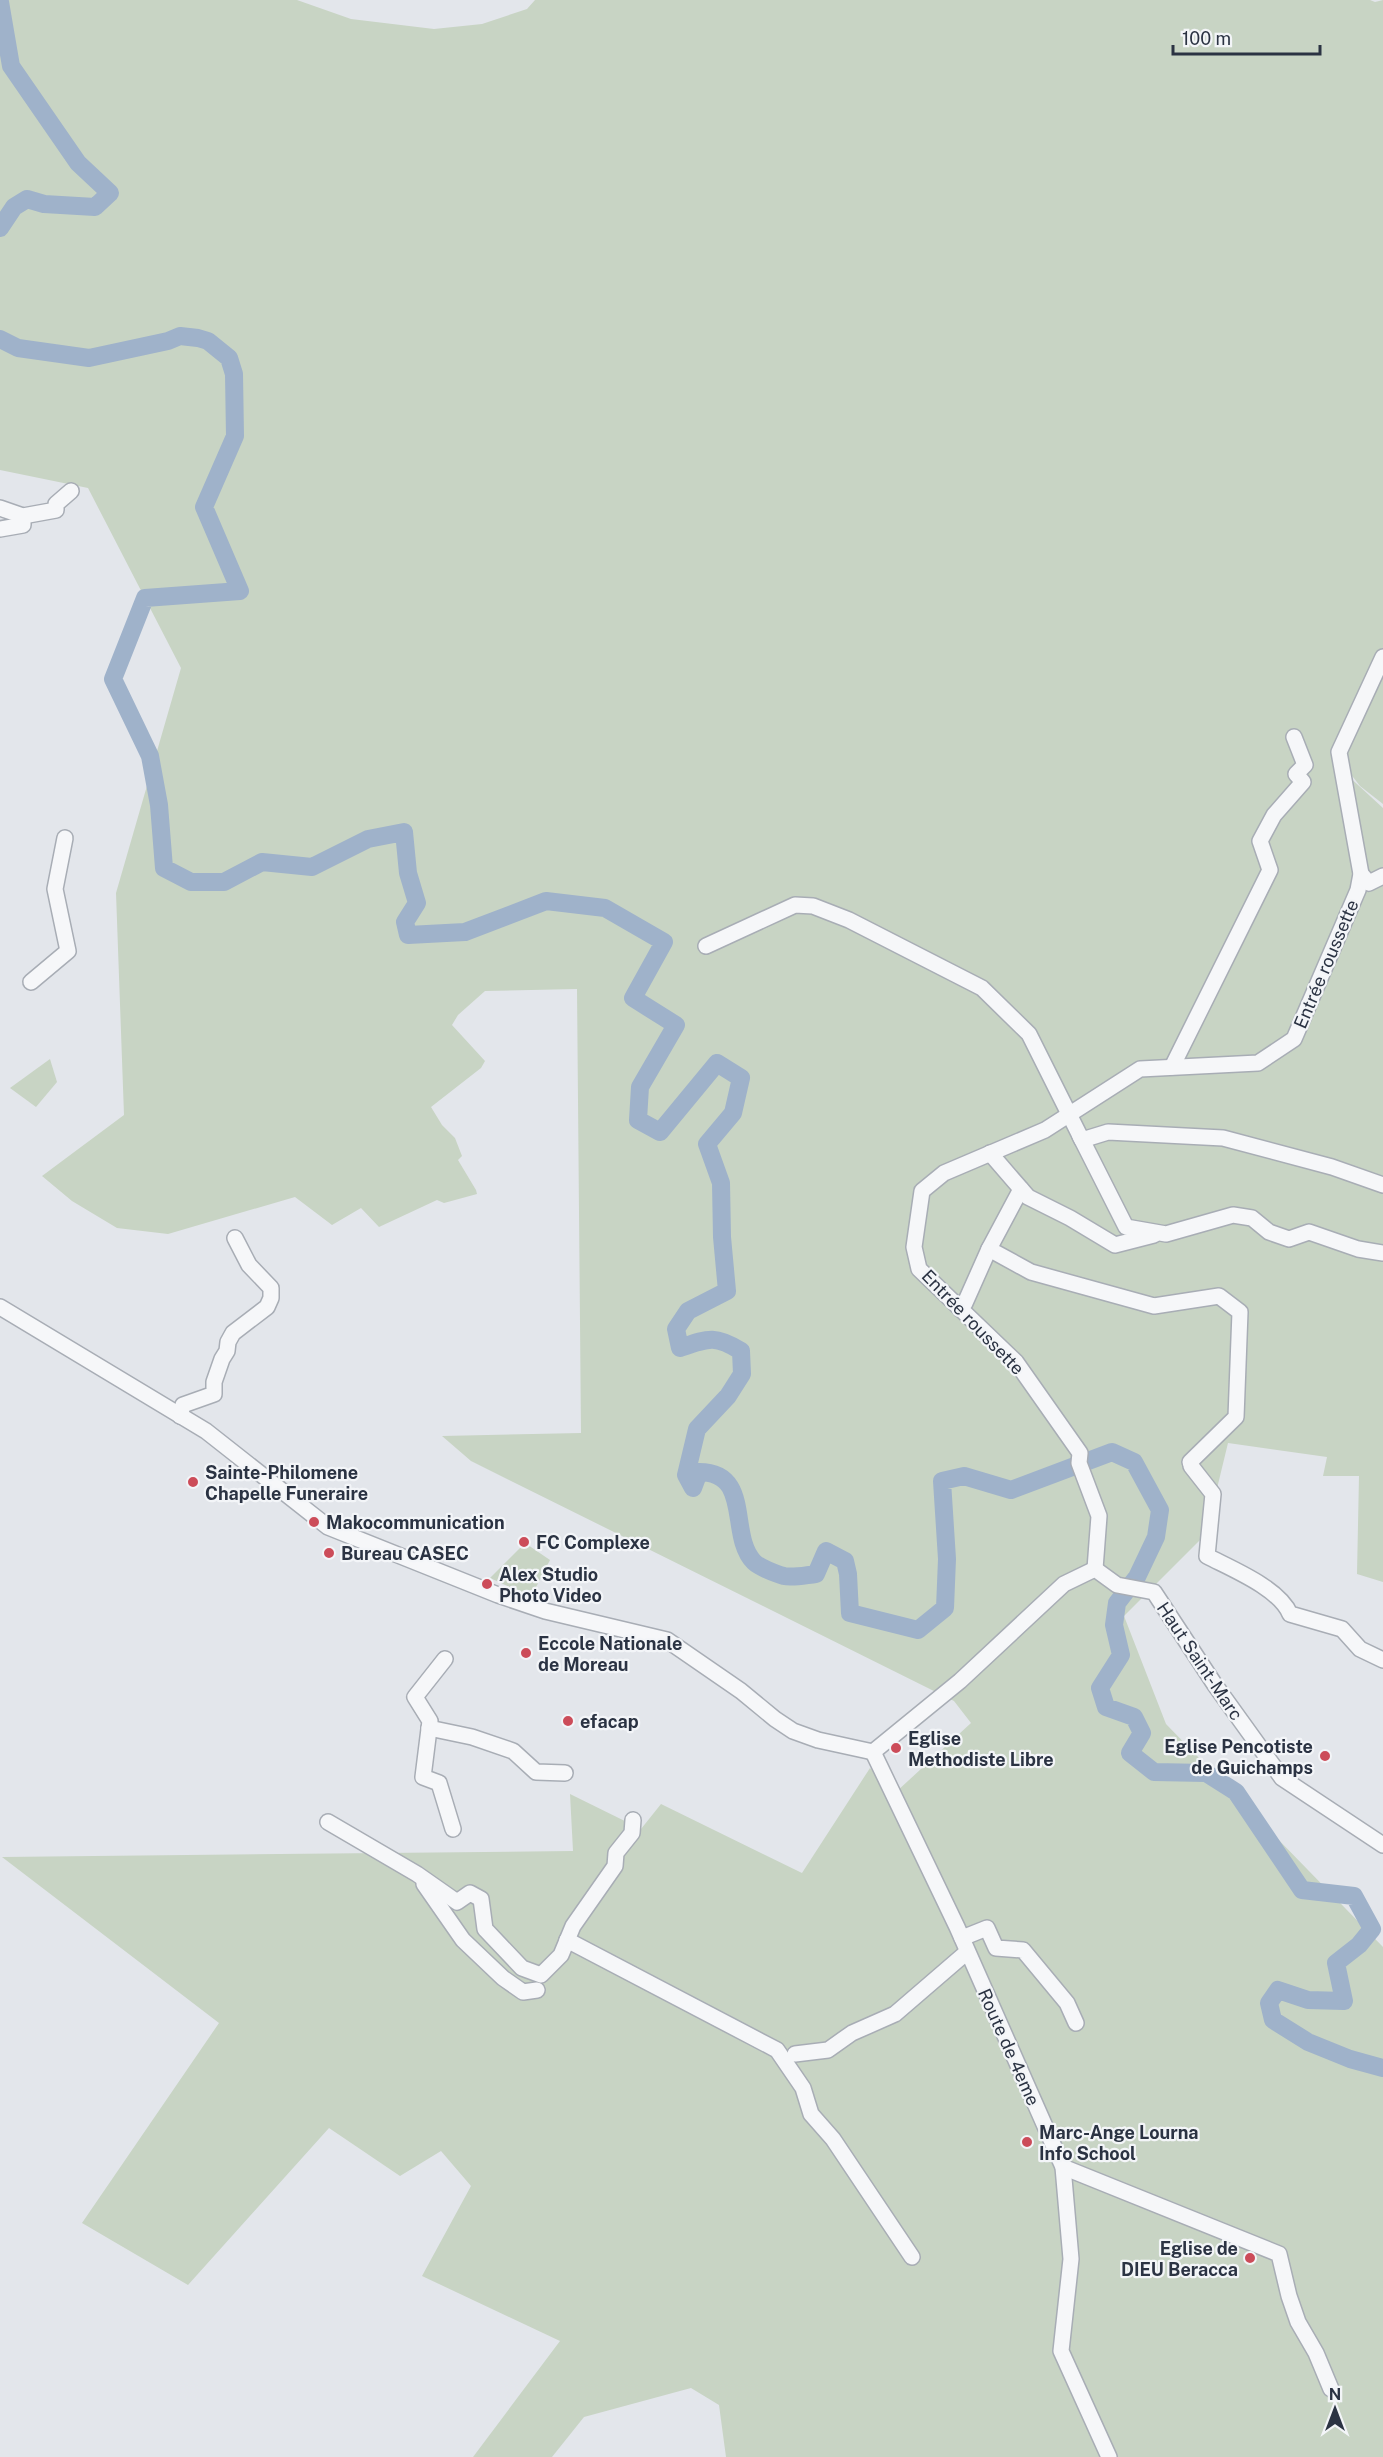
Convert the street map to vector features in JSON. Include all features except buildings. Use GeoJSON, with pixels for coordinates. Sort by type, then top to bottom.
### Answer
{"type":"FeatureCollection","features":[{"type":"Feature","properties":{"kind":"street"},"geometry":{"type":"LineString","coordinates":[[0,508],[23,516],[56,510],[57,504],[71,491]]}},
{"type":"Feature","properties":{"kind":"street"},"geometry":{"type":"LineString","coordinates":[[0,529],[23,525],[23,516]]}},
{"type":"Feature","properties":{"kind":"street","name":"Entrée roussette"},"geometry":{"type":"LineString","coordinates":[[1095,1569],[1100,1516],[1079,1463],[1080,1453],[1016,1362],[919,1269],[914,1247],[922,1191],[944,1173],[1045,1130],[1068,1113],[1140,1069],[1258,1063],[1294,1039],[1358,890],[1361,874],[1339,752],[1383,657]]}},
{"type":"Feature","properties":{"kind":"street"},"geometry":{"type":"LineString","coordinates":[[1172,1067],[1270,870],[1260,841],[1274,815],[1303,782],[1296,774],[1305,765],[1294,737]]}},
{"type":"Feature","properties":{"kind":"street"},"geometry":{"type":"LineString","coordinates":[[31,982],[68,951],[55,889],[65,838]]}},
{"type":"Feature","properties":{"kind":"street"},"geometry":{"type":"LineString","coordinates":[[1361,874],[1369,883],[1383,876]]}},
{"type":"Feature","properties":{"kind":"street"},"geometry":{"type":"LineString","coordinates":[[706,946],[795,905],[813,906],[849,920],[982,988],[1029,1034],[1126,1227],[1166,1234],[1233,1215],[1252,1218],[1269,1232],[1289,1239],[1309,1232],[1358,1249],[1383,1254]]}},
{"type":"Feature","properties":{"kind":"street"},"geometry":{"type":"LineString","coordinates":[[1080,1136],[1082,1140],[1108,1132],[1223,1138],[1332,1167],[1383,1185]]}},
{"type":"Feature","properties":{"kind":"street"},"geometry":{"type":"LineString","coordinates":[[990,1153],[1028,1197],[1070,1218],[1115,1245],[1161,1233]]}},
{"type":"Feature","properties":{"kind":"street"},"geometry":{"type":"LineString","coordinates":[[960,1309],[1021,1189]]}},
{"type":"Feature","properties":{"kind":"street"},"geometry":{"type":"LineString","coordinates":[[180,1416],[183,1405],[214,1394],[214,1382],[219,1372],[219,1365],[233,1333],[267,1306],[272,1298],[272,1288],[249,1265],[234,1238]]}},
{"type":"Feature","properties":{"kind":"street"},"geometry":{"type":"LineString","coordinates":[[989,1249],[1031,1272],[1154,1306],[1219,1296],[1240,1312],[1236,1418],[1190,1464],[1213,1494],[1207,1556],[1256,1582],[1285,1603],[1290,1614],[1342,1629],[1360,1649],[1383,1660]]}},
{"type":"Feature","properties":{"kind":"street"},"geometry":{"type":"LineString","coordinates":[[0,1307],[206,1431],[328,1527],[498,1595],[545,1611],[667,1640],[741,1691],[793,1731],[818,1740],[873,1752],[960,1681],[1064,1584],[1095,1569]]}},
{"type":"Feature","properties":{"kind":"street","name":"Haut Saint-Marc"},"geometry":{"type":"LineString","coordinates":[[1095,1569],[1117,1585],[1154,1592],[1215,1685],[1282,1778],[1383,1845]]}},
{"type":"Feature","properties":{"kind":"street"},"geometry":{"type":"LineString","coordinates":[[445,1659],[415,1697],[430,1721],[423,1777],[439,1783],[453,1829]]}},
{"type":"Feature","properties":{"kind":"street"},"geometry":{"type":"LineString","coordinates":[[429,1728],[472,1737],[513,1751],[536,1772],[565,1773]]}},
{"type":"Feature","properties":{"kind":"street","name":"Route de 4eme"},"geometry":{"type":"LineString","coordinates":[[873,1752],[964,1945],[1063,2167],[1071,2259],[1061,2351],[1109,2457]]}},
{"type":"Feature","properties":{"kind":"street"},"geometry":{"type":"LineString","coordinates":[[328,1822],[417,1874],[457,1902],[470,1893],[481,1899],[485,1929],[522,1968],[541,1975],[561,1955],[573,1926],[615,1866],[616,1853],[633,1833],[633,1820]]}},
{"type":"Feature","properties":{"kind":"street"},"geometry":{"type":"LineString","coordinates":[[417,1874],[463,1940],[503,1978],[523,1992],[537,1990]]}},
{"type":"Feature","properties":{"kind":"street"},"geometry":{"type":"LineString","coordinates":[[795,2054],[828,2050],[852,2033],[895,2014],[964,1945],[987,1928],[996,1948],[1023,1950],[1066,2003],[1076,2023]]}},
{"type":"Feature","properties":{"kind":"street"},"geometry":{"type":"LineString","coordinates":[[567,1940],[777,2050],[803,2088],[811,2114],[833,2139],[912,2257]]}},
{"type":"Feature","properties":{"kind":"street"},"geometry":{"type":"LineString","coordinates":[[1063,2167],[1279,2254],[1298,2322],[1316,2353],[1331,2389]]}},
{"type":"Feature","properties":{"kind":"green space"},"geometry":{"type":"Polygon","coordinates":[[[3,0],[297,0],[351,19],[434,29],[482,24],[527,9],[535,0],[1370,0],[1375,2],[1383,0],[1383,804],[1360,786],[1346,768],[1345,773],[1383,808],[1383,1582],[1357,1574],[1359,1476],[1323,1476],[1327,1457],[1228,1443],[1206,1534],[1124,1616],[1166,1724],[1383,1947],[1383,2457],[726,2457],[719,2405],[691,2388],[584,2417],[552,2457],[473,2457],[560,2341],[422,2276],[471,2186],[441,2151],[400,2176],[329,2128],[188,2285],[82,2223],[219,2023],[2,1857],[573,1851],[570,1794],[641,1829],[661,1804],[802,1873],[870,1768],[896,1792],[971,1723],[954,1701],[471,1461],[442,1436],[581,1433],[577,989],[485,991],[458,1015],[452,1025],[485,1061],[481,1068],[431,1107],[442,1125],[455,1138],[462,1156],[458,1160],[477,1194],[444,1203],[437,1200],[379,1227],[361,1208],[332,1225],[295,1197],[168,1234],[117,1228],[72,1201],[42,1176],[124,1115],[116,893],[181,668],[88,488],[0,470],[0,7],[3,0]]]}},
{"type":"Feature","properties":{"kind":"green space"},"geometry":{"type":"Polygon","coordinates":[[[50,1059],[57,1082],[36,1107],[10,1088],[50,1059]]]}},
{"type":"Feature","properties":{"kind":"green space"},"geometry":{"type":"Polygon","coordinates":[[[525,1543],[550,1560],[531,1597],[490,1578],[525,1543]]]}},
{"type":"Feature","properties":{"kind":"waterway"},"geometry":{"type":"LineString","coordinates":[[0,2],[11,66],[78,163],[110,193],[95,207],[44,204],[27,199],[14,207],[0,228]]}},
{"type":"Feature","properties":{"kind":"waterway"},"geometry":{"type":"LineString","coordinates":[[0,339],[18,348],[89,358],[168,341],[180,336],[198,338],[208,341],[229,358],[234,374],[235,436],[204,507],[240,591],[145,598],[113,679],[150,756],[159,805],[164,868],[191,882],[224,882],[262,862],[312,867],[368,839],[404,832],[408,873],[417,903],[405,922],[408,935],[465,932],[546,901],[605,908],[664,942],[633,998],[676,1025],[640,1087],[638,1120],[660,1132],[717,1063],[741,1078],[733,1113],[707,1144],[721,1183],[722,1237],[727,1291],[688,1311],[676,1329],[680,1348],[705,1340],[718,1340],[741,1351],[742,1374],[728,1396],[697,1429],[686,1475],[693,1488],[699,1472],[716,1475],[727,1482],[737,1507],[746,1551],[756,1564],[784,1576],[816,1574],[826,1551],[845,1561],[850,1613],[918,1630],[945,1608],[947,1559],[942,1481],[964,1476],[1011,1490],[1112,1452],[1134,1462],[1160,1510],[1156,1537],[1137,1577],[1117,1603],[1114,1625],[1121,1655],[1100,1688],[1106,1707],[1134,1717],[1142,1733],[1130,1753],[1154,1772],[1206,1773],[1236,1792],[1302,1890],[1354,1896],[1372,1929],[1359,1945],[1336,1963],[1344,2001],[1308,2000],[1278,1990],[1269,2003],[1273,2020],[1308,2042],[1350,2059],[1383,2068]]}},
{"type":"Feature","properties":{"kind":"place","name":"Sainte-Philomene Chapelle Funeraire"},"geometry":{"type":"Point","coordinates":[193,1482]}},
{"type":"Feature","properties":{"kind":"place","name":"Makocommunication"},"geometry":{"type":"Point","coordinates":[314,1522]}},
{"type":"Feature","properties":{"kind":"place","name":"FC Complexe"},"geometry":{"type":"Point","coordinates":[524,1542]}},
{"type":"Feature","properties":{"kind":"place","name":"Bureau CASEC"},"geometry":{"type":"Point","coordinates":[329,1553]}},
{"type":"Feature","properties":{"kind":"place","name":"Alex Studio Photo Video"},"geometry":{"type":"Point","coordinates":[487,1584]}},
{"type":"Feature","properties":{"kind":"place","name":"Eccole Nationale de Moreau"},"geometry":{"type":"Point","coordinates":[526,1653]}},
{"type":"Feature","properties":{"kind":"place","name":"efacap"},"geometry":{"type":"Point","coordinates":[568,1721]}},
{"type":"Feature","properties":{"kind":"place","name":"Eglise Methodiste Libre"},"geometry":{"type":"Point","coordinates":[896,1748]}},
{"type":"Feature","properties":{"kind":"place","name":"Eglise Pencotiste de Guichamps"},"geometry":{"type":"Point","coordinates":[1325,1756]}},
{"type":"Feature","properties":{"kind":"place","name":"Marc-Ange Lourna Info School"},"geometry":{"type":"Point","coordinates":[1027,2142]}},
{"type":"Feature","properties":{"kind":"place","name":"Eglise de DIEU Beracca"},"geometry":{"type":"Point","coordinates":[1250,2258]}}]}
